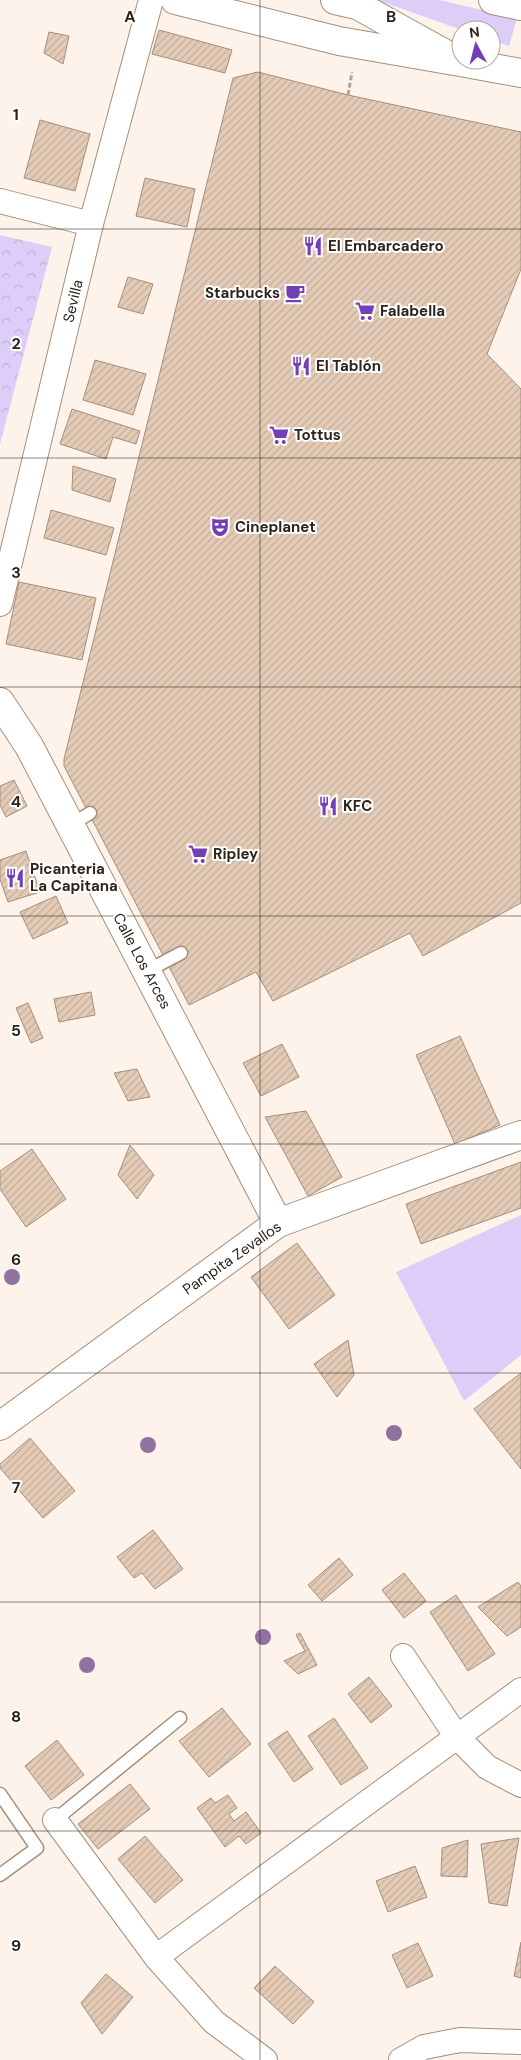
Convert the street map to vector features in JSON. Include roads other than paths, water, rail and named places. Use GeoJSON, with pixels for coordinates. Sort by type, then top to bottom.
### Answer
{"type":"FeatureCollection","features":[{"type":"Feature","properties":{"kind":"street","name":"Sevilla"},"geometry":{"type":"LineString","coordinates":[[0,604],[91,224],[151,0]]}},
{"type":"Feature","properties":{"kind":"street"},"geometry":{"type":"LineString","coordinates":[[175,0],[339,41],[451,60]]}},
{"type":"Feature","properties":{"kind":"street"},"geometry":{"type":"LineString","coordinates":[[335,0],[357,5],[451,57]]}},
{"type":"Feature","properties":{"kind":"street"},"geometry":{"type":"LineString","coordinates":[[493,0],[521,6]]}},
{"type":"Feature","properties":{"kind":"street"},"geometry":{"type":"LineString","coordinates":[[501,69],[521,73]]}},
{"type":"Feature","properties":{"kind":"street"},"geometry":{"type":"LineString","coordinates":[[0,201],[91,224]]}},
{"type":"Feature","properties":{"kind":"street","name":"Calle Los Arces"},"geometry":{"type":"LineString","coordinates":[[0,702],[80,819],[147,971],[278,1223]]}},
{"type":"Feature","properties":{"kind":"street","name":"Pampita Zevallos"},"geometry":{"type":"LineString","coordinates":[[0,1426],[278,1223],[521,1135]]}},
{"type":"Feature","properties":{"kind":"street"},"geometry":{"type":"LineString","coordinates":[[403,1656],[457,1737],[486,1767],[521,1785]]}},
{"type":"Feature","properties":{"kind":"street"},"geometry":{"type":"LineString","coordinates":[[156,1956],[521,1690]]}},
{"type":"Feature","properties":{"kind":"street"},"geometry":{"type":"LineString","coordinates":[[55,1820],[156,1956],[214,2022],[265,2060]]}},
{"type":"Feature","properties":{"kind":"street"},"geometry":{"type":"LineString","coordinates":[[401,2060],[424,2047],[460,2040],[521,2042]]}},
{"type":"Feature","properties":{"kind":"lane"},"geometry":{"type":"LineString","coordinates":[[147,971],[181,953]]}},
{"type":"Feature","properties":{"kind":"lane"},"geometry":{"type":"LineString","coordinates":[[55,1820],[180,1718]]}},
{"type":"Feature","properties":{"kind":"lane"},"geometry":{"type":"LineString","coordinates":[[0,1794],[37,1848],[0,1875]]}},
{"type":"Feature","properties":{"kind":"place","name":"El Embarcadero"},"geometry":{"type":"Point","coordinates":[313,246]}},
{"type":"Feature","properties":{"kind":"place","name":"Starbucks"},"geometry":{"type":"Point","coordinates":[295,293]}},
{"type":"Feature","properties":{"kind":"place","name":"Falabella"},"geometry":{"type":"Point","coordinates":[365,311]}},
{"type":"Feature","properties":{"kind":"place","name":"El Tablón"},"geometry":{"type":"Point","coordinates":[301,366]}},
{"type":"Feature","properties":{"kind":"place","name":"Tottus"},"geometry":{"type":"Point","coordinates":[279,435]}},
{"type":"Feature","properties":{"kind":"place","name":"Cineplanet"},"geometry":{"type":"Point","coordinates":[220,527]}},
{"type":"Feature","properties":{"kind":"place","name":"KFC"},"geometry":{"type":"Point","coordinates":[328,806]}},
{"type":"Feature","properties":{"kind":"place","name":"Ripley"},"geometry":{"type":"Point","coordinates":[198,854]}},
{"type":"Feature","properties":{"kind":"place","name":"Picanteria La Capitana"},"geometry":{"type":"Point","coordinates":[15,878]}}]}
